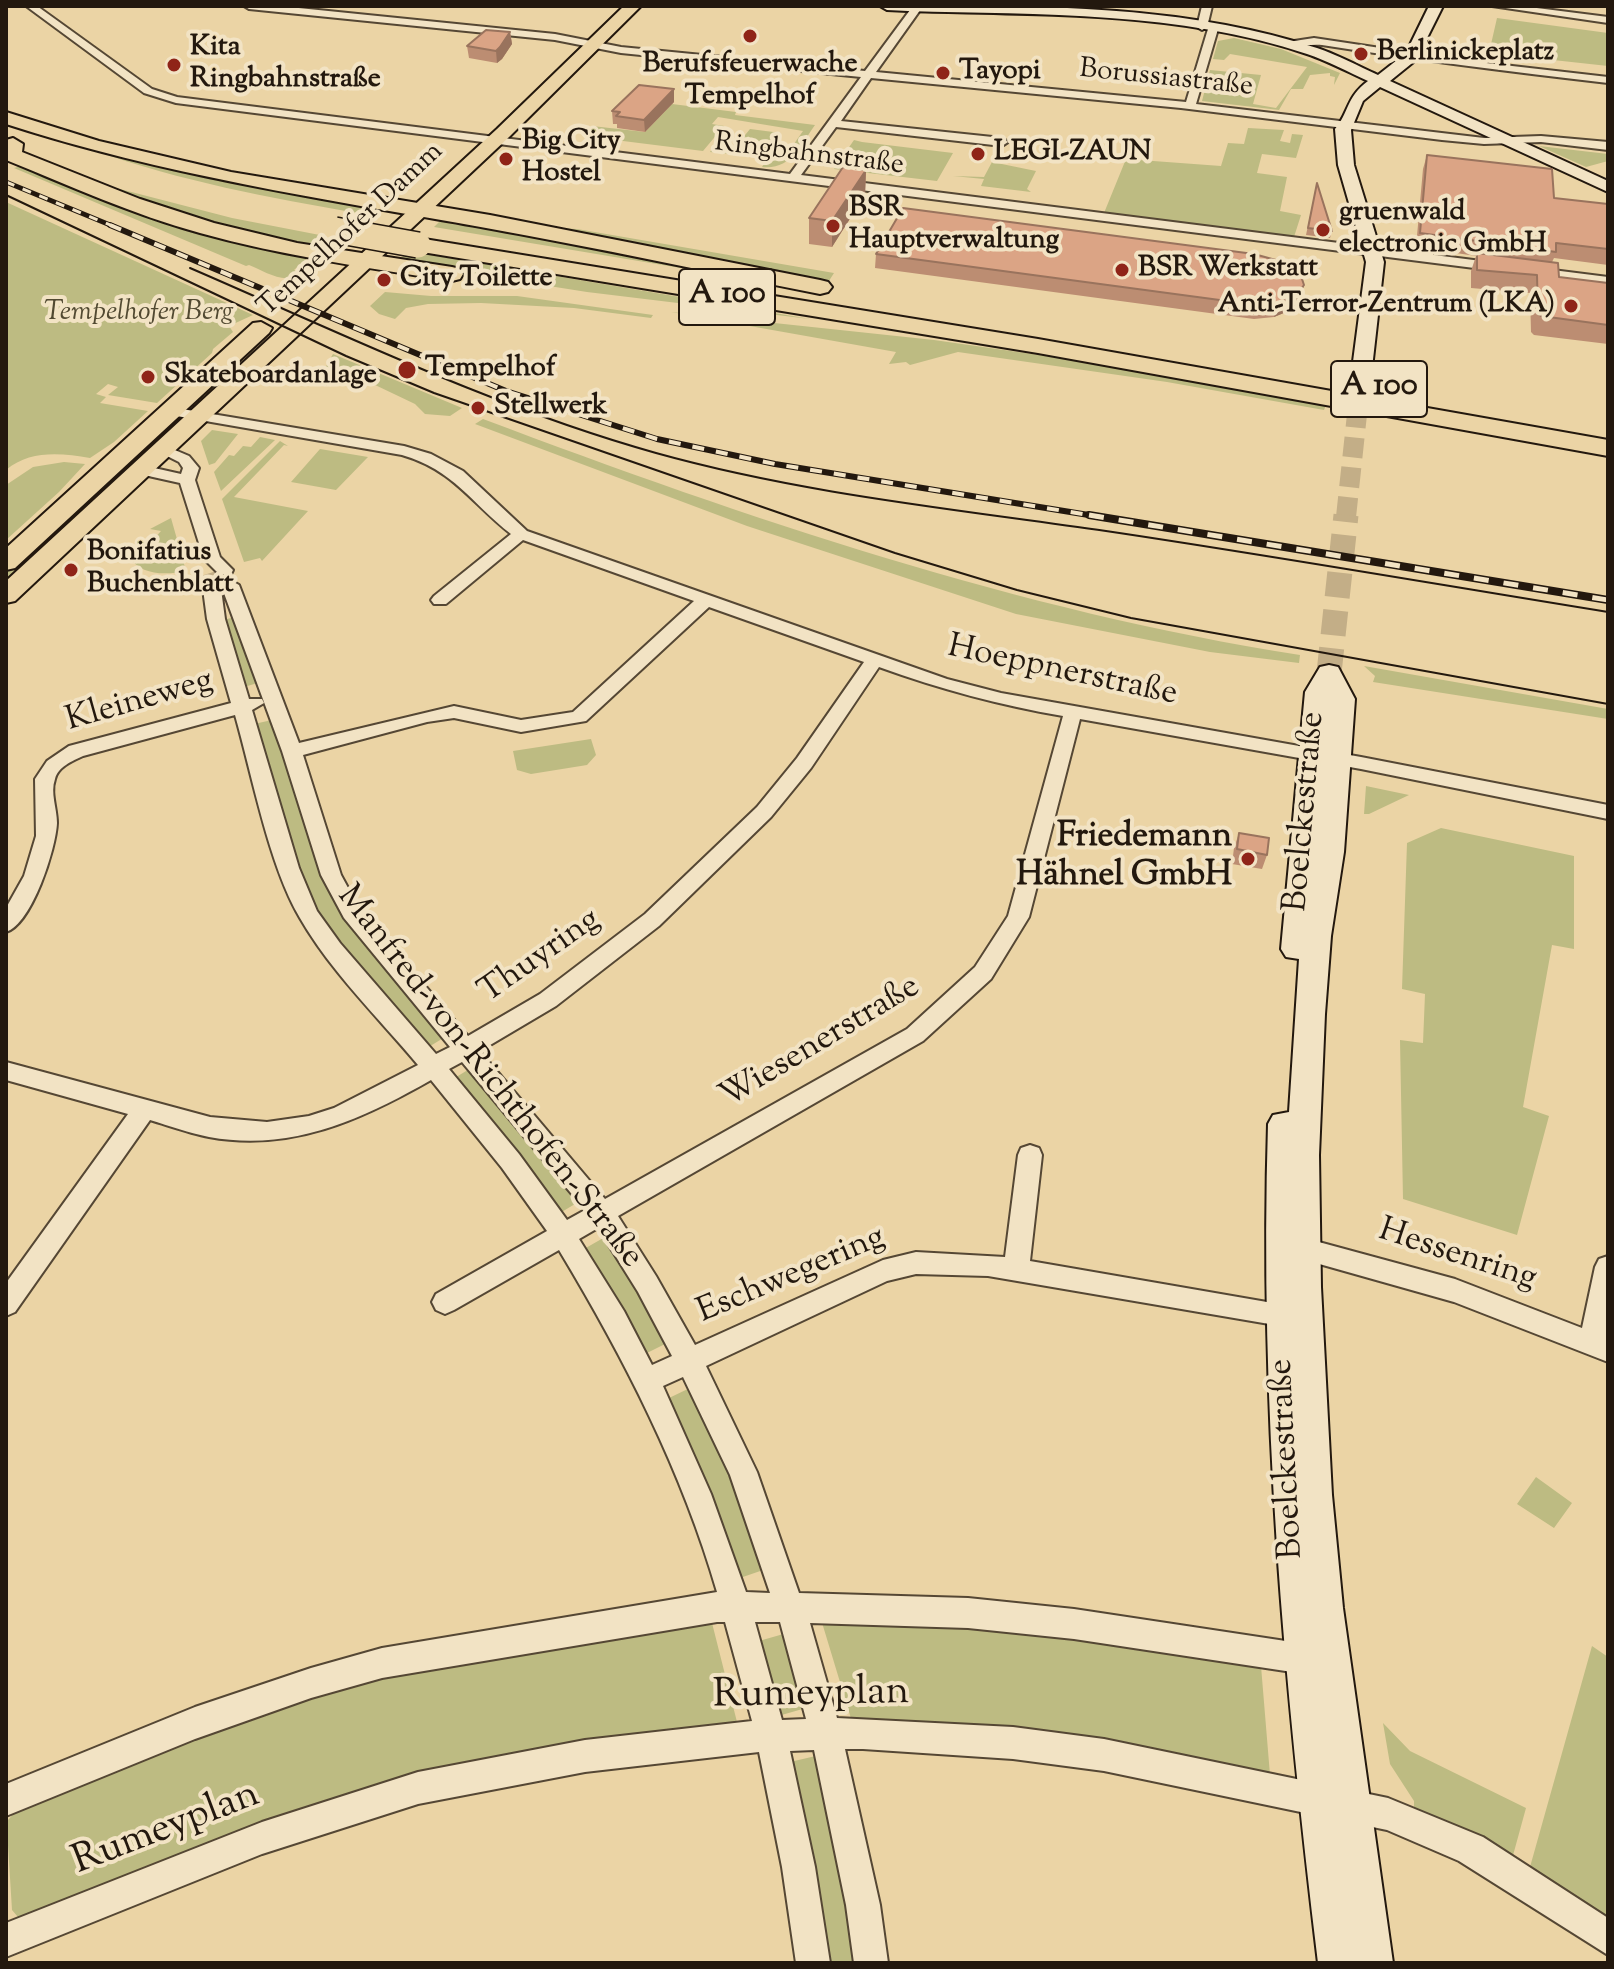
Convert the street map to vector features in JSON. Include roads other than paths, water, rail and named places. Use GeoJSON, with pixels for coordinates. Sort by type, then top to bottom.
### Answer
{"type":"FeatureCollection","features":[{"type":"Feature","properties":{"kind":"highway"},"geometry":{"type":"LineString","coordinates":[[6,118],[138,158],[231,178],[483,221],[891,300],[927,315]]}},
{"type":"Feature","properties":{"kind":"highway"},"geometry":{"type":"LineString","coordinates":[[164,192],[8,137],[11,155],[189,223],[256,240],[473,278]]}},
{"type":"Feature","properties":{"kind":"highway","name":"A 100"},"geometry":{"type":"LineString","coordinates":[[8,137],[341,225],[1038,346],[1534,426],[1608,432]]}},
{"type":"Feature","properties":{"kind":"highway"},"geometry":{"type":"LineString","coordinates":[[439,193],[452,208],[483,221]]}},
{"type":"Feature","properties":{"kind":"highway","name":"A 100"},"geometry":{"type":"LineString","coordinates":[[307,225],[341,225]]}},
{"type":"Feature","properties":{"kind":"highway","name":"A 100"},"geometry":{"type":"LineString","coordinates":[[424,240],[1223,361],[1534,426],[1608,448]]}},
{"type":"Feature","properties":{"kind":"highway"},"geometry":{"type":"LineString","coordinates":[[515,284],[1010,349],[1038,346]]}},
{"type":"Feature","properties":{"kind":"highway"},"geometry":{"type":"LineString","coordinates":[[1534,426],[1572,416],[1608,423]]}},
{"type":"Feature","properties":{"kind":"highway"},"geometry":{"type":"LineString","coordinates":[[1534,426],[1559,448],[1608,459]]}},
{"type":"Feature","properties":{"kind":"main road","name":"Tempelhofer Damm"},"geometry":{"type":"LineString","coordinates":[[6,595],[495,141],[584,43],[611,6]]}},
{"type":"Feature","properties":{"kind":"main road","name":"Tempelhofer Damm"},"geometry":{"type":"LineString","coordinates":[[6,562],[472,138],[584,43],[633,6]]}},
{"type":"Feature","properties":{"kind":"main road"},"geometry":{"type":"LineString","coordinates":[[887,6],[1062,9]]}},
{"type":"Feature","properties":{"kind":"main road"},"geometry":{"type":"LineString","coordinates":[[1039,6],[1208,28],[1316,52],[1608,187]]}},
{"type":"Feature","properties":{"kind":"main road"},"geometry":{"type":"LineString","coordinates":[[1370,78],[1404,64],[1412,55],[1436,6]]}},
{"type":"Feature","properties":{"kind":"main road"},"geometry":{"type":"LineString","coordinates":[[1361,377],[1371,311],[1374,252],[1347,168],[1342,126],[1370,78],[1397,48]]}},
{"type":"Feature","properties":{"kind":"main road"},"geometry":{"type":"LineString","coordinates":[[112,465],[141,470]]}},
{"type":"Feature","properties":{"kind":"main road","name":"Boelckestraße"},"geometry":{"type":"LineString","coordinates":[[1316,1661],[1313,1495],[1292,1246],[1287,1052],[1310,754],[1318,692],[1329,673],[1342,699],[1338,759],[1330,852],[1316,936],[1303,1155],[1292,1246],[1281,1314],[1316,1661],[1334,1801],[1341,1963]]}},
{"type":"Feature","properties":{"kind":"main road","name":"Boelckestraße"},"geometry":{"type":"LineString","coordinates":[[1334,1801],[1370,1963]]}},
{"type":"Feature","properties":{"kind":"street","name":"Ringbahnstraße"},"geometry":{"type":"LineString","coordinates":[[31,6],[144,89],[164,97],[1608,281]]}},
{"type":"Feature","properties":{"kind":"street","name":"Borussiastraße"},"geometry":{"type":"LineString","coordinates":[[249,6],[1190,106],[1484,141],[1541,139],[1608,146]]}},
{"type":"Feature","properties":{"kind":"street"},"geometry":{"type":"LineString","coordinates":[[1190,106],[1208,28],[1207,6]]}},
{"type":"Feature","properties":{"kind":"street"},"geometry":{"type":"LineString","coordinates":[[1497,6],[1608,20]]}},
{"type":"Feature","properties":{"kind":"street"},"geometry":{"type":"LineString","coordinates":[[793,178],[917,7]]}},
{"type":"Feature","properties":{"kind":"street"},"geometry":{"type":"LineString","coordinates":[[1286,43],[1314,41],[1378,49],[1397,48],[1412,55],[1608,80]]}},
{"type":"Feature","properties":{"kind":"street"},"geometry":{"type":"LineString","coordinates":[[832,123],[1002,142]]}},
{"type":"Feature","properties":{"kind":"street","name":"Hoeppnerstraße"},"geometry":{"type":"LineString","coordinates":[[170,411],[404,451],[438,460],[458,473],[504,522],[521,534],[876,660],[1001,699],[1338,759],[1608,812]]}},
{"type":"Feature","properties":{"kind":"street","name":"Manfred-von-Richthofen-Straße"},"geometry":{"type":"LineString","coordinates":[[163,450],[191,468],[187,480],[220,583],[272,699],[292,751],[331,875],[351,913],[602,1213],[689,1361],[743,1472],[790,1608],[826,1734],[863,1905],[871,1963]]}},
{"type":"Feature","properties":{"kind":"street"},"geometry":{"type":"LineString","coordinates":[[141,470],[187,480]]}},
{"type":"Feature","properties":{"kind":"street"},"geometry":{"type":"LineString","coordinates":[[440,600],[521,534]]}},
{"type":"Feature","properties":{"kind":"street","name":"Manfred-von-Richthofen-Straße"},"geometry":{"type":"LineString","coordinates":[[220,583],[244,706],[289,868],[308,914],[332,949],[432,1068],[563,1235],[648,1380],[694,1485],[737,1608],[771,1736],[813,1963]]}},
{"type":"Feature","properties":{"kind":"street"},"geometry":{"type":"LineString","coordinates":[[292,751],[427,716],[454,712],[521,726],[579,717],[706,600]]}},
{"type":"Feature","properties":{"kind":"street","name":"Thuyring"},"geometry":{"type":"LineString","coordinates":[[6,1071],[144,1110],[240,1132],[294,1129],[352,1112],[548,1000],[590,970],[676,898],[764,812],[804,763],[876,660]]}},
{"type":"Feature","properties":{"kind":"street","name":"Kleineweg"},"geometry":{"type":"LineString","coordinates":[[6,924],[24,897],[42,851],[47,825],[44,780],[54,765],[76,751],[272,699]]}},
{"type":"Feature","properties":{"kind":"street","name":"Wiesenerstraße"},"geometry":{"type":"LineString","coordinates":[[445,1302],[915,1035],[983,973],[1018,917],[1073,712]]}},
{"type":"Feature","properties":{"kind":"street"},"geometry":{"type":"LineString","coordinates":[[6,1304],[144,1110]]}},
{"type":"Feature","properties":{"kind":"street"},"geometry":{"type":"LineString","coordinates":[[1016,1269],[1030,1155]]}},
{"type":"Feature","properties":{"kind":"street","name":"Hessenring"},"geometry":{"type":"LineString","coordinates":[[1292,1246],[1455,1291],[1600,1347]]}},
{"type":"Feature","properties":{"kind":"street","name":"Eschwegering"},"geometry":{"type":"LineString","coordinates":[[648,1380],[883,1271],[927,1263],[1016,1269],[1281,1314]]}},
{"type":"Feature","properties":{"kind":"street"},"geometry":{"type":"LineString","coordinates":[[1600,1347],[1608,1267]]}},
{"type":"Feature","properties":{"kind":"street"},"geometry":{"type":"LineString","coordinates":[[6,1800],[195,1723],[311,1683],[395,1659],[717,1607],[905,1609],[998,1616],[1131,1632],[1316,1661]]}},
{"type":"Feature","properties":{"kind":"street","name":"Rumeyplan"},"geometry":{"type":"LineString","coordinates":[[6,1940],[262,1838],[418,1788],[585,1756],[734,1737],[826,1734],[903,1734],[1059,1749],[1156,1764],[1388,1814],[1471,1849],[1608,1938]]}},
{"type":"Feature","properties":{"kind":"tunnel"},"geometry":{"type":"LineString","coordinates":[[1346,517],[1361,377]]}},
{"type":"Feature","properties":{"kind":"tunnel"},"geometry":{"type":"LineString","coordinates":[[1329,673],[1346,515]]}},
{"type":"Feature","properties":{"kind":"tunnel"},"geometry":{"type":"LineString","coordinates":[[207,574],[212,589]]}},
{"type":"Feature","properties":{"kind":"tram line"},"geometry":{"type":"LineString","coordinates":[[6,195],[346,356],[434,393],[895,553],[1017,590],[1131,618],[1608,704]]}},
{"type":"Feature","properties":{"kind":"tram line"},"geometry":{"type":"LineString","coordinates":[[190,268],[478,392],[596,435],[711,467],[823,490],[1169,541],[1608,612]]}},
{"type":"Feature","properties":{"kind":"railway"},"geometry":{"type":"LineString","coordinates":[[6,182],[115,227]]}},
{"type":"Feature","properties":{"kind":"railway"},"geometry":{"type":"LineString","coordinates":[[110,225],[506,391],[657,439],[775,464],[1101,517]]}},
{"type":"Feature","properties":{"kind":"railway"},"geometry":{"type":"LineString","coordinates":[[1089,515],[1608,600]]}},
{"type":"Feature","properties":{"kind":"place","name":"Berufsfeuerwache Tempelhof"},"geometry":{"type":"Point","coordinates":[750,36]}},
{"type":"Feature","properties":{"kind":"place","name":"Berlinickeplatz"},"geometry":{"type":"Point","coordinates":[1361,54]}},
{"type":"Feature","properties":{"kind":"place","name":"Kita Ringbahnstraße"},"geometry":{"type":"Point","coordinates":[174,65]}},
{"type":"Feature","properties":{"kind":"place","name":"Tayopi"},"geometry":{"type":"Point","coordinates":[943,73]}},
{"type":"Feature","properties":{"kind":"place","name":"LEGI-ZAUN"},"geometry":{"type":"Point","coordinates":[978,154]}},
{"type":"Feature","properties":{"kind":"place","name":"Big City Hostel"},"geometry":{"type":"Point","coordinates":[506,159]}},
{"type":"Feature","properties":{"kind":"place","name":"BSR Hauptverwaltung"},"geometry":{"type":"Point","coordinates":[833,226]}},
{"type":"Feature","properties":{"kind":"place","name":"gruenwald electronic GmbH"},"geometry":{"type":"Point","coordinates":[1323,230]}},
{"type":"Feature","properties":{"kind":"place","name":"BSR Werkstatt"},"geometry":{"type":"Point","coordinates":[1122,270]}},
{"type":"Feature","properties":{"kind":"place","name":"City Toilette"},"geometry":{"type":"Point","coordinates":[384,280]}},
{"type":"Feature","properties":{"kind":"place","name":"Anti-Terror-Zentrum (LKA)"},"geometry":{"type":"Point","coordinates":[1571,306]}},
{"type":"Feature","properties":{"kind":"place","name":"Tempelhof"},"geometry":{"type":"Point","coordinates":[407,370]}},
{"type":"Feature","properties":{"kind":"place","name":"Skateboardanlage"},"geometry":{"type":"Point","coordinates":[148,377]}},
{"type":"Feature","properties":{"kind":"place","name":"Stellwerk"},"geometry":{"type":"Point","coordinates":[478,408]}},
{"type":"Feature","properties":{"kind":"place","name":"Bonifatius Buchenblatt"},"geometry":{"type":"Point","coordinates":[71,570]}},
{"type":"Feature","properties":{"kind":"place","name":"Friedemann Hähnel GmbH"},"geometry":{"type":"Point","coordinates":[1248,859]}},
{"type":"Feature","properties":{"kind":"park label","name":"Tempelhofer Berg"},"geometry":{"type":"Point","coordinates":[139,314]}}]}
